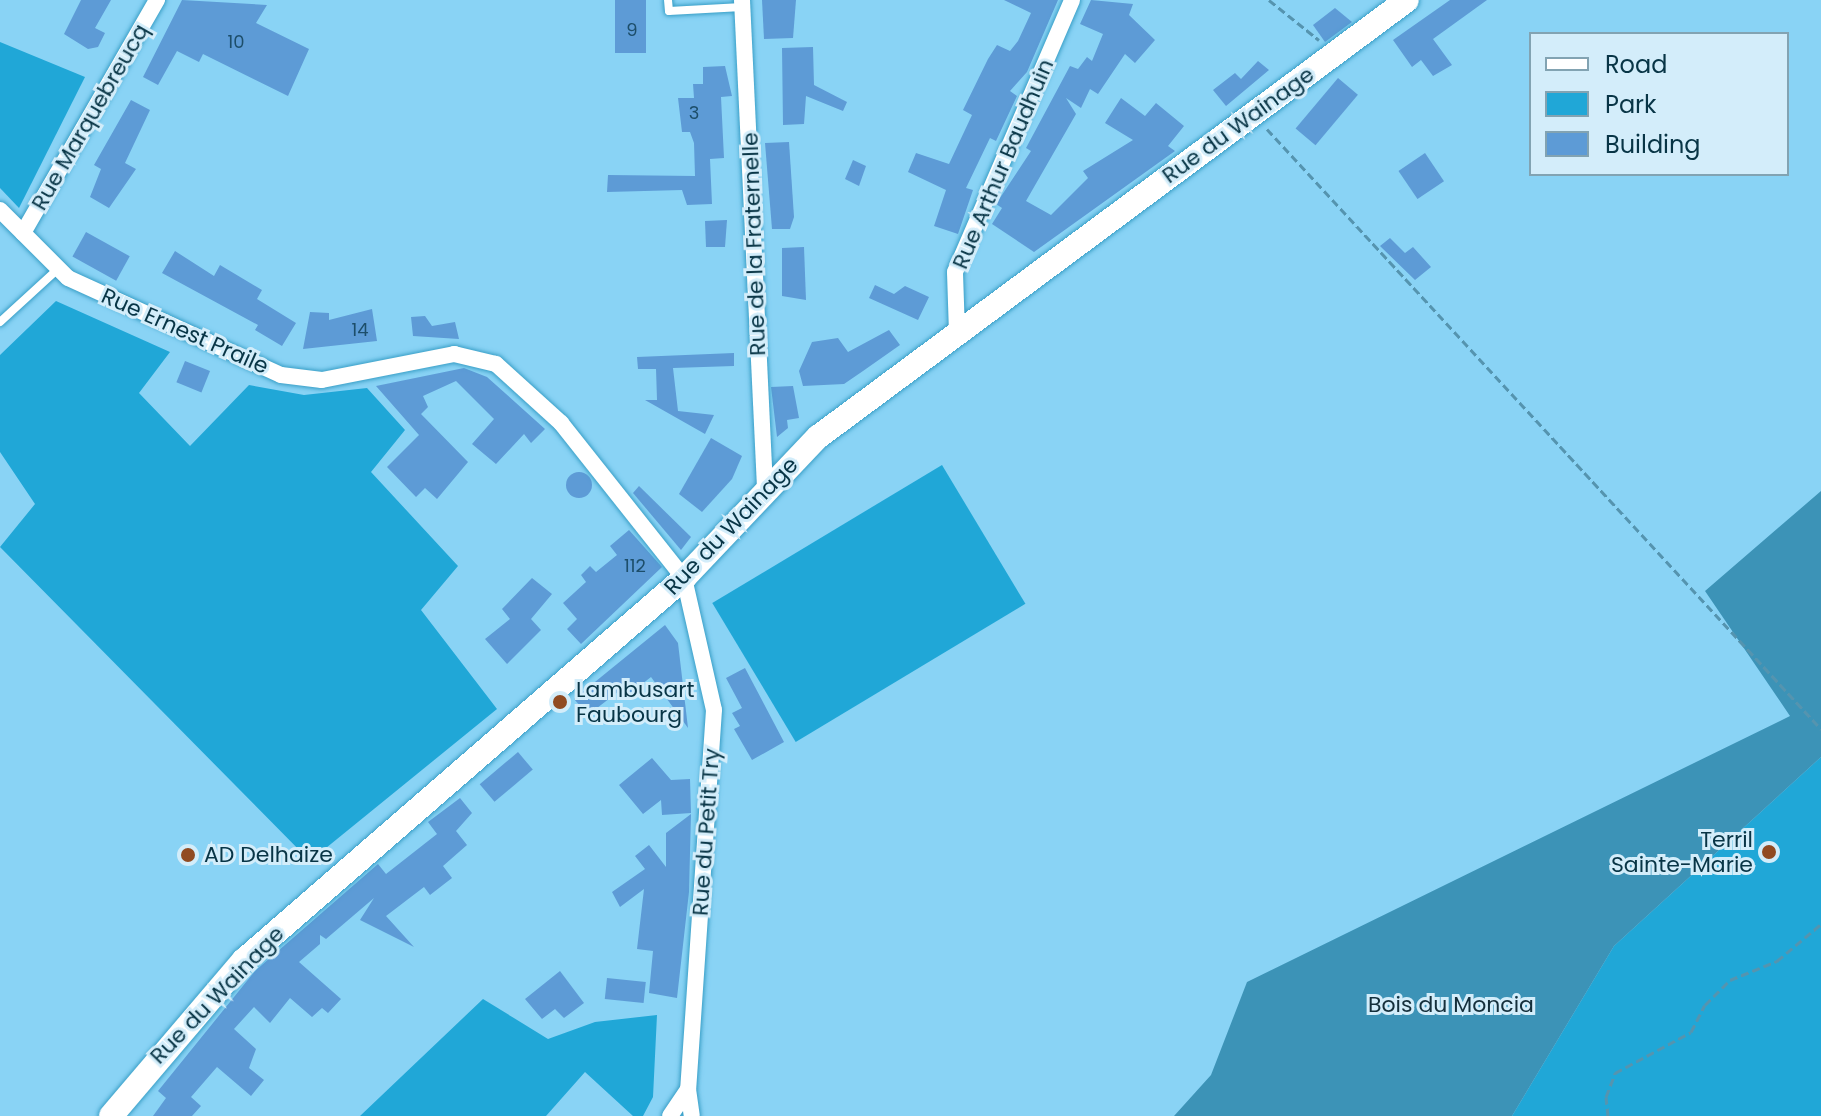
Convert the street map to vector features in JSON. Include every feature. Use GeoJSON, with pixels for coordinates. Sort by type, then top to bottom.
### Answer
{"type":"FeatureCollection","features":[{"type":"Feature","properties":{"kind":"main road","name":"Rue du Wainage"},"geometry":{"type":"LineString","coordinates":[[111,1116],[244,960],[684,578],[765,488],[818,437],[1407,0]]}},
{"type":"Feature","properties":{"kind":"street","name":"Rue Marquebreucq"},"geometry":{"type":"LineString","coordinates":[[23,233],[157,0]]}},
{"type":"Feature","properties":{"kind":"street","name":"Rue Arthur Baudhuin"},"geometry":{"type":"LineString","coordinates":[[957,333],[955,272],[1072,0]]}},
{"type":"Feature","properties":{"kind":"street","name":"Rue de la Fraternelle"},"geometry":{"type":"LineString","coordinates":[[742,4],[765,488]]}},
{"type":"Feature","properties":{"kind":"street","name":"Rue Ernest Praile"},"geometry":{"type":"LineString","coordinates":[[0,210],[59,268],[281,375],[322,380],[454,354],[496,364],[561,423],[684,578]]}},
{"type":"Feature","properties":{"kind":"street","name":"Rue du Petit Try"},"geometry":{"type":"LineString","coordinates":[[684,578],[714,710],[688,1089],[692,1116]]}},
{"type":"Feature","properties":{"kind":"street","name":"Rue du Petit Try"},"geometry":{"type":"LineString","coordinates":[[670,1116],[688,1089]]}},
{"type":"Feature","properties":{"kind":"lane"},"geometry":{"type":"LineString","coordinates":[[668,0],[669,11],[742,4]]}},
{"type":"Feature","properties":{"kind":"lane"},"geometry":{"type":"LineString","coordinates":[[0,322],[59,268]]}},
{"type":"Feature","properties":{"kind":"path"},"geometry":{"type":"LineString","coordinates":[[1269,0],[1335,53]]}},
{"type":"Feature","properties":{"kind":"path"},"geometry":{"type":"LineString","coordinates":[[1253,114],[1821,729]]}},
{"type":"Feature","properties":{"kind":"path"},"geometry":{"type":"LineString","coordinates":[[1608,1116],[1606,1097],[1615,1073],[1691,1032],[1705,1005],[1730,980],[1777,961],[1821,924]]}},
{"type":"Feature","properties":{"kind":"green space"},"geometry":{"type":"Polygon","coordinates":[[[0,42],[85,77],[19,208],[0,188],[0,42]]]}},
{"type":"Feature","properties":{"kind":"green space"},"geometry":{"type":"Polygon","coordinates":[[[56,301],[170,352],[139,393],[190,446],[249,385],[304,395],[367,388],[405,430],[371,472],[458,566],[421,610],[497,709],[310,861],[0,547],[35,504],[0,452],[0,355],[56,301]]]}},
{"type":"Feature","properties":{"kind":"green space"},"geometry":{"type":"Polygon","coordinates":[[[942,465],[1025,604],[796,742],[712,603],[942,465]]]}},
{"type":"Feature","properties":{"kind":"green space","name":"Bois du Moncia"},"geometry":{"type":"Polygon","coordinates":[[[1821,491],[1821,757],[1614,946],[1512,1116],[1174,1116],[1211,1075],[1247,982],[1790,716],[1705,591],[1821,491]]]}},
{"type":"Feature","properties":{"kind":"green space","name":"Terril Sainte-Marie"},"geometry":{"type":"Polygon","coordinates":[[[1821,757],[1821,1116],[1512,1116],[1614,946],[1821,757]]]}},
{"type":"Feature","properties":{"kind":"green space"},"geometry":{"type":"Polygon","coordinates":[[[483,999],[548,1039],[595,1022],[657,1015],[653,1097],[643,1116],[633,1116],[585,1072],[546,1116],[360,1116],[483,999]]]}},
{"type":"Feature","properties":{"kind":"building"},"geometry":{"type":"Polygon","coordinates":[[[81,0],[111,0],[95,28],[105,33],[98,47],[88,49],[64,34],[81,0]]]}},
{"type":"Feature","properties":{"kind":"building"},"geometry":{"type":"Polygon","coordinates":[[[182,0],[267,5],[256,23],[309,49],[288,96],[203,54],[199,62],[177,51],[158,85],[143,77],[182,0]]]}},
{"type":"Feature","properties":{"kind":"building"},"geometry":{"type":"Polygon","coordinates":[[[615,0],[646,0],[646,53],[615,53],[615,0]]]}},
{"type":"Feature","properties":{"kind":"building"},"geometry":{"type":"Polygon","coordinates":[[[762,0],[796,0],[793,38],[764,39],[762,0]]]}},
{"type":"Feature","properties":{"kind":"building"},"geometry":{"type":"Polygon","coordinates":[[[1004,0],[1058,0],[1027,72],[1010,91],[1017,96],[996,141],[990,138],[966,188],[973,190],[958,234],[934,226],[946,190],[908,172],[916,153],[949,164],[972,115],[963,110],[988,59],[997,45],[1010,51],[1018,41],[1031,13],[1004,0]]]}},
{"type":"Feature","properties":{"kind":"building"},"geometry":{"type":"Polygon","coordinates":[[[1091,0],[1133,4],[1129,15],[1155,40],[1135,63],[1125,54],[1098,94],[1090,89],[1081,108],[1066,98],[1076,114],[1026,201],[1051,215],[1088,178],[1083,171],[1133,140],[1105,123],[1121,98],[1145,116],[1156,103],[1184,126],[1168,146],[1175,151],[1034,252],[992,224],[1002,208],[996,204],[1031,151],[1026,148],[1070,66],[1078,69],[1087,57],[1092,61],[1103,34],[1080,24],[1091,0]]]}},
{"type":"Feature","properties":{"kind":"building"},"geometry":{"type":"Polygon","coordinates":[[[1450,0],[1487,0],[1433,39],[1452,65],[1433,76],[1421,60],[1412,67],[1393,40],[1450,0]]]}},
{"type":"Feature","properties":{"kind":"building"},"geometry":{"type":"Polygon","coordinates":[[[1335,8],[1352,22],[1325,42],[1313,25],[1335,8]]]}},
{"type":"Feature","properties":{"kind":"building"},"geometry":{"type":"Polygon","coordinates":[[[813,47],[814,85],[847,102],[843,111],[806,96],[804,124],[783,125],[782,48],[813,47]]]}},
{"type":"Feature","properties":{"kind":"building"},"geometry":{"type":"Polygon","coordinates":[[[1258,61],[1269,70],[1226,106],[1213,90],[1235,73],[1241,79],[1258,61]]]}},
{"type":"Feature","properties":{"kind":"building"},"geometry":{"type":"Polygon","coordinates":[[[725,66],[732,96],[721,97],[724,158],[710,159],[712,204],[687,205],[682,190],[607,192],[608,175],[695,176],[694,143],[690,132],[682,132],[678,98],[694,98],[693,84],[703,84],[703,67],[725,66]]]}},
{"type":"Feature","properties":{"kind":"building"},"geometry":{"type":"Polygon","coordinates":[[[1338,78],[1358,95],[1315,145],[1296,129],[1338,78]]]}},
{"type":"Feature","properties":{"kind":"building"},"geometry":{"type":"Polygon","coordinates":[[[131,100],[150,110],[125,163],[136,169],[109,208],[90,197],[101,169],[94,165],[131,100]]]}},
{"type":"Feature","properties":{"kind":"building"},"geometry":{"type":"Polygon","coordinates":[[[789,142],[794,217],[790,229],[772,229],[765,143],[789,142]]]}},
{"type":"Feature","properties":{"kind":"building"},"geometry":{"type":"Polygon","coordinates":[[[1425,153],[1444,181],[1417,199],[1398,171],[1425,153]]]}},
{"type":"Feature","properties":{"kind":"building"},"geometry":{"type":"Polygon","coordinates":[[[853,160],[866,166],[859,186],[845,179],[853,160]]]}},
{"type":"Feature","properties":{"kind":"building"},"geometry":{"type":"Polygon","coordinates":[[[727,220],[725,247],[706,247],[705,221],[727,220]]]}},
{"type":"Feature","properties":{"kind":"building"},"geometry":{"type":"Polygon","coordinates":[[[86,232],[130,256],[116,281],[72,256],[86,232]]]}},
{"type":"Feature","properties":{"kind":"building"},"geometry":{"type":"Polygon","coordinates":[[[1390,238],[1405,253],[1413,247],[1431,267],[1415,280],[1380,246],[1390,238]]]}},
{"type":"Feature","properties":{"kind":"building"},"geometry":{"type":"Polygon","coordinates":[[[804,247],[806,300],[782,296],[782,248],[804,247]]]}},
{"type":"Feature","properties":{"kind":"building"},"geometry":{"type":"Polygon","coordinates":[[[175,251],[214,276],[220,265],[262,290],[257,299],[296,323],[282,346],[255,330],[258,325],[162,273],[175,251]]]}},
{"type":"Feature","properties":{"kind":"building"},"geometry":{"type":"Polygon","coordinates":[[[875,285],[894,294],[905,286],[929,297],[918,320],[869,298],[875,285]]]}},
{"type":"Feature","properties":{"kind":"building"},"geometry":{"type":"Polygon","coordinates":[[[372,309],[377,341],[303,349],[310,312],[329,313],[329,320],[372,309]]]}},
{"type":"Feature","properties":{"kind":"building"},"geometry":{"type":"Polygon","coordinates":[[[425,316],[432,326],[455,322],[459,339],[413,336],[411,317],[425,316]]]}},
{"type":"Feature","properties":{"kind":"building"},"geometry":{"type":"Polygon","coordinates":[[[889,330],[900,345],[844,384],[803,386],[799,371],[812,342],[838,338],[848,352],[889,330]]]}},
{"type":"Feature","properties":{"kind":"building"},"geometry":{"type":"Polygon","coordinates":[[[734,353],[734,366],[673,368],[678,411],[714,415],[705,434],[645,400],[657,400],[656,369],[638,369],[637,357],[734,353]]]}},
{"type":"Feature","properties":{"kind":"building"},"geometry":{"type":"Polygon","coordinates":[[[185,361],[210,371],[201,392],[176,382],[185,361]]]}},
{"type":"Feature","properties":{"kind":"building"},"geometry":{"type":"Polygon","coordinates":[[[464,368],[487,377],[545,429],[531,443],[524,434],[496,464],[472,444],[494,419],[456,381],[423,396],[428,407],[421,414],[468,462],[437,499],[425,488],[416,497],[387,467],[419,435],[376,386],[464,368]]]}},
{"type":"Feature","properties":{"kind":"building"},"geometry":{"type":"Polygon","coordinates":[[[793,386],[799,418],[787,420],[788,428],[777,437],[771,387],[793,386]]]}},
{"type":"Feature","properties":{"kind":"building"},"geometry":{"type":"Polygon","coordinates":[[[711,438],[742,456],[732,479],[702,512],[679,494],[711,438]]]}},
{"type":"Feature","properties":{"kind":"building"},"geometry":{"type":"Polygon","coordinates":[[[579,472],[588,476],[592,485],[588,494],[579,498],[570,494],[566,485],[570,476],[579,472]]]}},
{"type":"Feature","properties":{"kind":"building"},"geometry":{"type":"Polygon","coordinates":[[[639,486],[691,537],[681,550],[633,493],[639,486]]]}},
{"type":"Feature","properties":{"kind":"building"},"geometry":{"type":"Polygon","coordinates":[[[629,530],[662,567],[581,644],[567,629],[577,619],[563,603],[586,582],[581,575],[590,566],[596,572],[617,555],[610,546],[629,530]]]}},
{"type":"Feature","properties":{"kind":"building"},"geometry":{"type":"Polygon","coordinates":[[[532,578],[552,594],[531,619],[541,630],[507,664],[485,639],[510,619],[502,609],[532,578]]]}},
{"type":"Feature","properties":{"kind":"building"},"geometry":{"type":"Polygon","coordinates":[[[665,625],[678,643],[688,728],[651,677],[628,695],[623,688],[588,715],[574,699],[665,625]]]}},
{"type":"Feature","properties":{"kind":"building"},"geometry":{"type":"Polygon","coordinates":[[[745,668],[784,742],[752,760],[734,729],[740,726],[732,713],[742,708],[726,678],[745,668]]]}},
{"type":"Feature","properties":{"kind":"building"},"geometry":{"type":"Polygon","coordinates":[[[518,752],[533,770],[494,802],[480,784],[518,752]]]}},
{"type":"Feature","properties":{"kind":"building"},"geometry":{"type":"Polygon","coordinates":[[[652,758],[671,780],[690,779],[691,813],[662,815],[661,800],[643,814],[619,785],[652,758]]]}},
{"type":"Feature","properties":{"kind":"building"},"geometry":{"type":"Polygon","coordinates":[[[460,798],[472,813],[456,831],[467,845],[443,866],[452,878],[430,895],[424,887],[386,916],[414,947],[360,920],[374,898],[326,939],[320,935],[320,944],[299,962],[341,999],[328,1013],[322,1008],[312,1017],[290,998],[270,1023],[254,1007],[234,1029],[256,1049],[249,1068],[264,1080],[251,1096],[217,1067],[191,1097],[201,1106],[192,1116],[153,1116],[166,1098],[158,1091],[255,971],[378,864],[386,874],[437,834],[428,822],[460,798]]]}},
{"type":"Feature","properties":{"kind":"building"},"geometry":{"type":"Polygon","coordinates":[[[691,814],[689,892],[677,998],[649,993],[653,951],[637,949],[644,889],[620,907],[612,892],[645,869],[635,856],[649,845],[666,867],[666,833],[691,814]]]}},
{"type":"Feature","properties":{"kind":"building"},"geometry":{"type":"Polygon","coordinates":[[[560,971],[584,1003],[564,1018],[555,1009],[542,1019],[525,999],[560,971]]]}},
{"type":"Feature","properties":{"kind":"building"},"geometry":{"type":"Polygon","coordinates":[[[607,978],[646,982],[644,1003],[605,999],[607,978]]]}},
{"type":"Feature","properties":{"kind":"place","name":"Lambusart Faubourg"},"geometry":{"type":"Point","coordinates":[560,702]}},
{"type":"Feature","properties":{"kind":"place","name":"Terril Sainte-Marie"},"geometry":{"type":"Point","coordinates":[1769,852]}},
{"type":"Feature","properties":{"kind":"place","name":"AD Delhaize"},"geometry":{"type":"Point","coordinates":[188,855]}}]}
